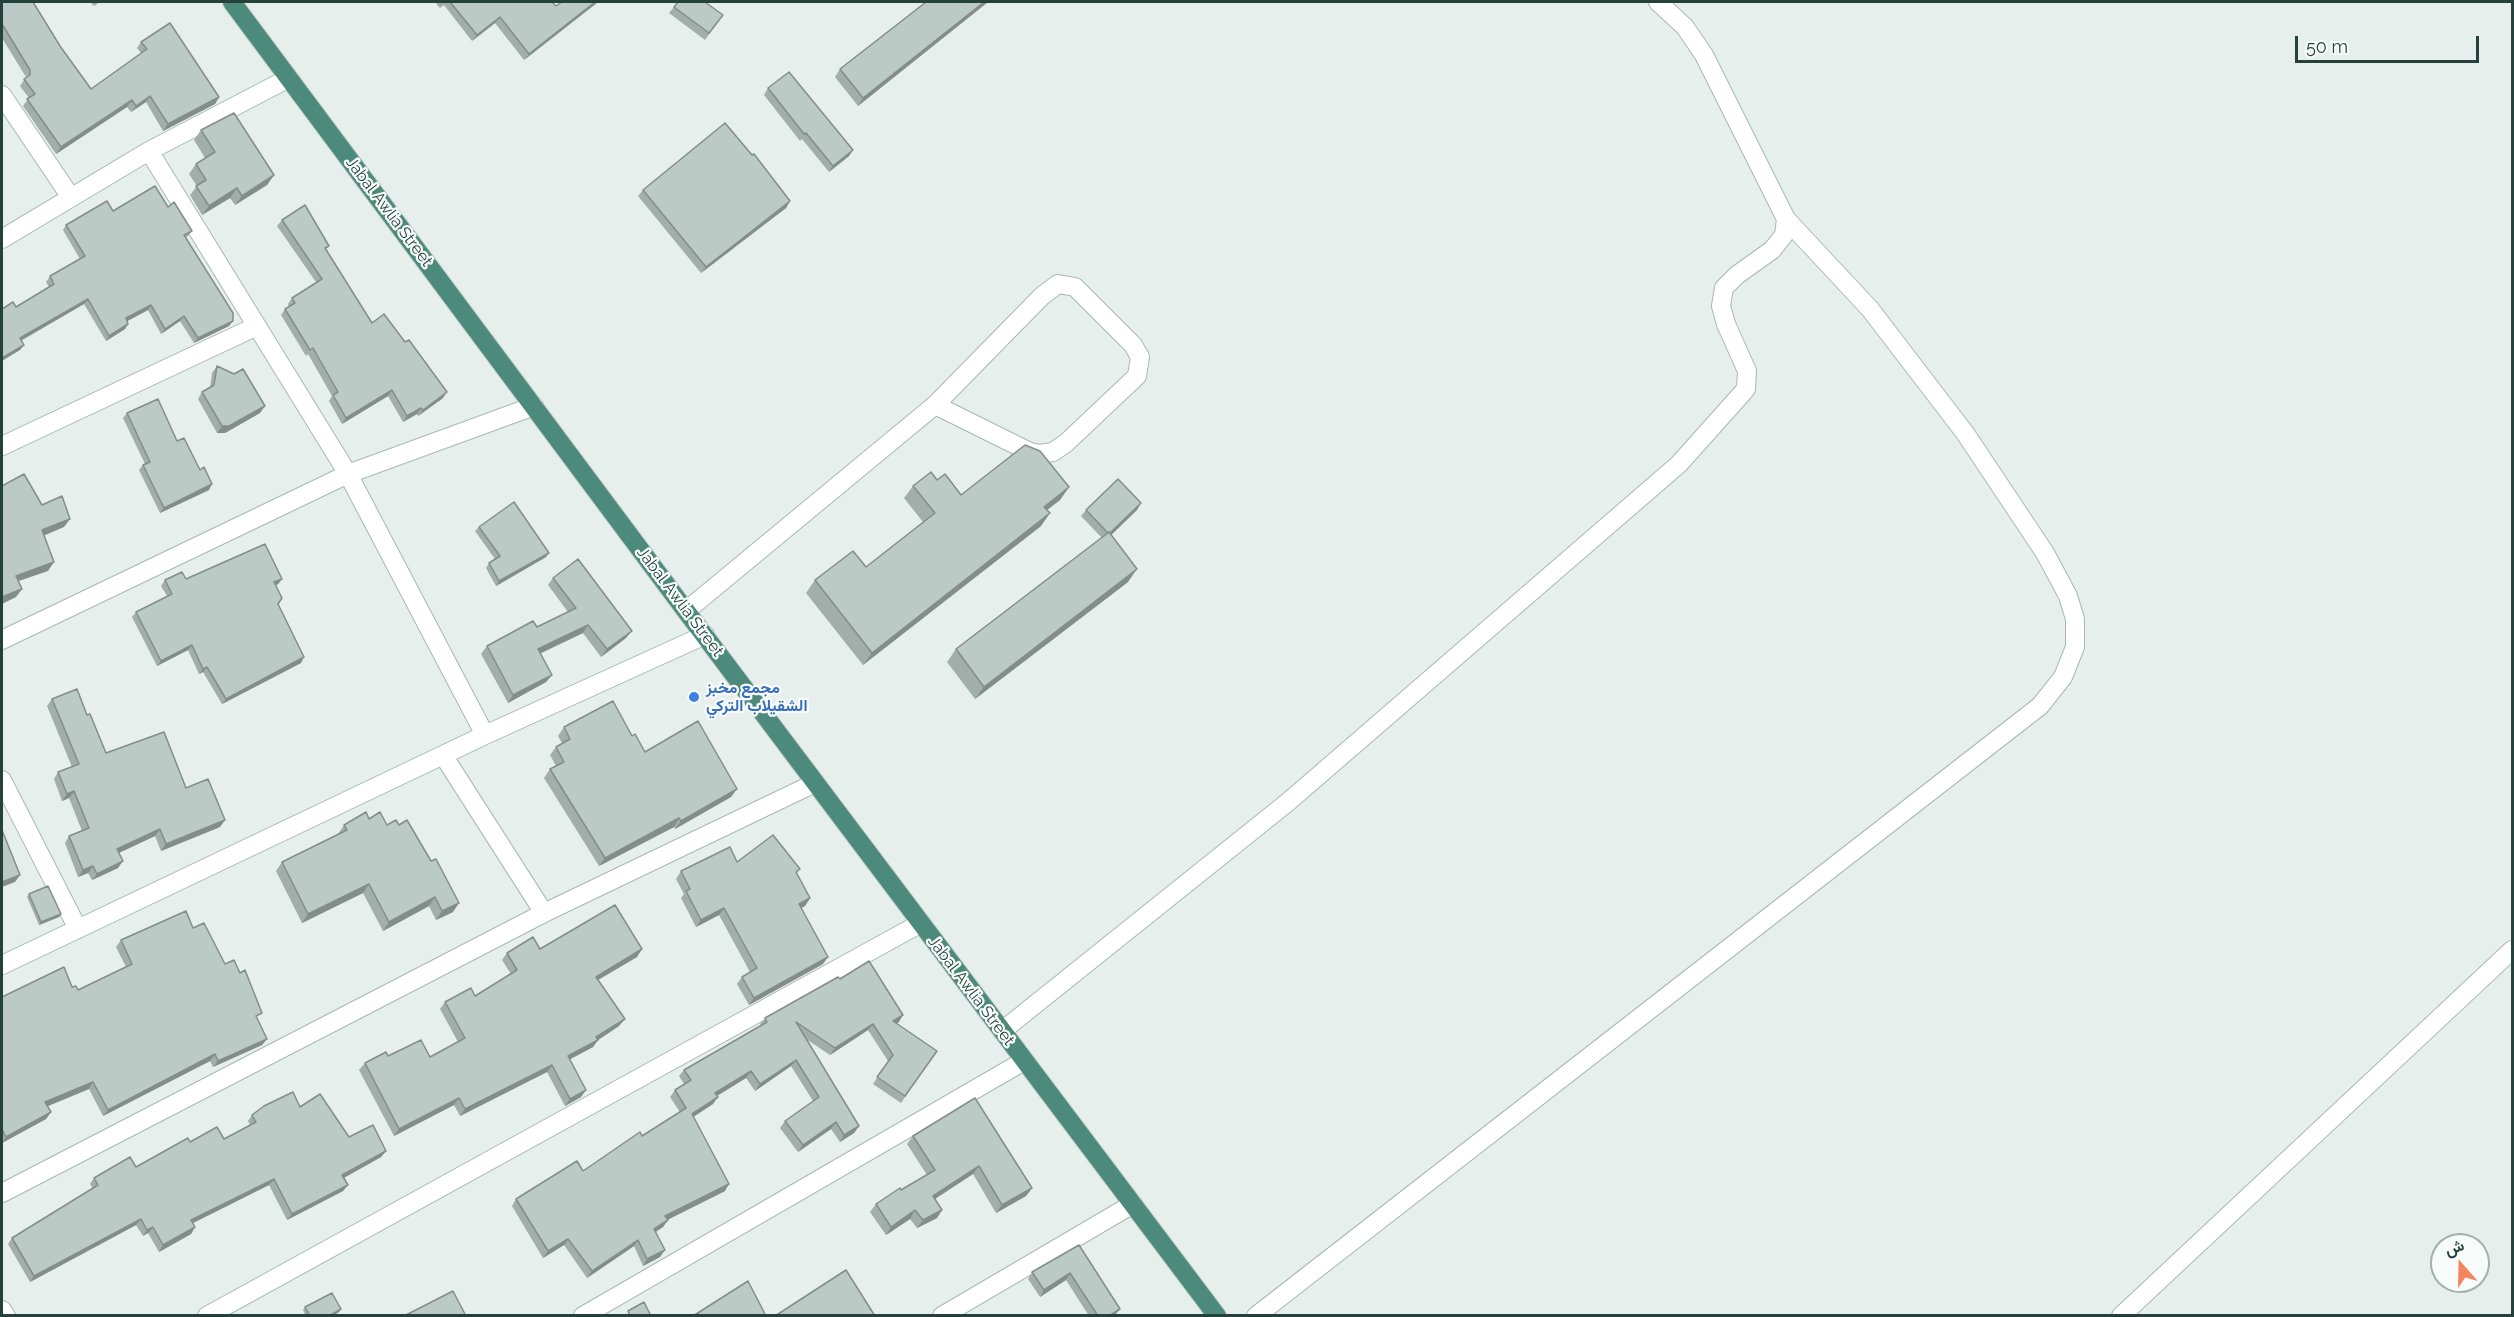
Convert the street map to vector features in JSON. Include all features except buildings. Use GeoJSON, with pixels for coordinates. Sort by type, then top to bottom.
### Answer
{"type":"FeatureCollection","features":[{"type":"Feature","properties":{"kind":"highway","name":"Jabal Awlia Street"},"geometry":{"type":"LineString","coordinates":[[232,2],[686,612],[1217,1316]]}},
{"type":"Feature","properties":{"kind":"street"},"geometry":{"type":"LineString","coordinates":[[1256,1316],[2040,706],[2063,677],[2075,647],[2075,619],[2068,596],[2045,553],[1965,433],[1870,309],[1786,219],[1704,55],[1685,27],[1658,2]]}},
{"type":"Feature","properties":{"kind":"street"},"geometry":{"type":"LineString","coordinates":[[2,239],[70,196],[149,151],[289,78]]}},
{"type":"Feature","properties":{"kind":"street"},"geometry":{"type":"LineString","coordinates":[[2,95],[70,196]]}},
{"type":"Feature","properties":{"kind":"street"},"geometry":{"type":"LineString","coordinates":[[149,151],[348,474],[485,735]]}},
{"type":"Feature","properties":{"kind":"street"},"geometry":{"type":"LineString","coordinates":[[1002,1031],[1288,802],[1679,464],[1746,389],[1746,371],[1721,306],[1724,288],[1737,275],[1772,250],[1784,235],[1786,219]]}},
{"type":"Feature","properties":{"kind":"street"},"geometry":{"type":"LineString","coordinates":[[686,612],[934,405],[1042,296],[1058,284],[1075,287],[1133,345],[1140,357],[1137,376],[1066,443],[1053,452],[1040,454],[1030,452],[934,405]]}},
{"type":"Feature","properties":{"kind":"street"},"geometry":{"type":"LineString","coordinates":[[2,446],[257,326]]}},
{"type":"Feature","properties":{"kind":"street"},"geometry":{"type":"LineString","coordinates":[[2,640],[348,474],[534,406]]}},
{"type":"Feature","properties":{"kind":"street"},"geometry":{"type":"LineString","coordinates":[[2,965],[485,735],[705,635]]}},
{"type":"Feature","properties":{"kind":"street"},"geometry":{"type":"LineString","coordinates":[[443,755],[544,913]]}},
{"type":"Feature","properties":{"kind":"street"},"geometry":{"type":"LineString","coordinates":[[2,780],[78,930]]}},
{"type":"Feature","properties":{"kind":"street"},"geometry":{"type":"LineString","coordinates":[[2,1193],[544,913],[815,783]]}},
{"type":"Feature","properties":{"kind":"street"},"geometry":{"type":"LineString","coordinates":[[207,1316],[921,923]]}},
{"type":"Feature","properties":{"kind":"street"},"geometry":{"type":"LineString","coordinates":[[2121,1316],[2512,950]]}},
{"type":"Feature","properties":{"kind":"street"},"geometry":{"type":"LineString","coordinates":[[583,1316],[1024,1060]]}},
{"type":"Feature","properties":{"kind":"street"},"geometry":{"type":"LineString","coordinates":[[942,1316],[1133,1204]]}},
{"type":"Feature","properties":{"kind":"street"},"geometry":{"type":"LineString","coordinates":[[2,1310],[6,1316]]}},
{"type":"Feature","properties":{"kind":"place","name":"مجمع مخبز الشقيلاب التركي"},"geometry":{"type":"Point","coordinates":[694,697]}}]}
